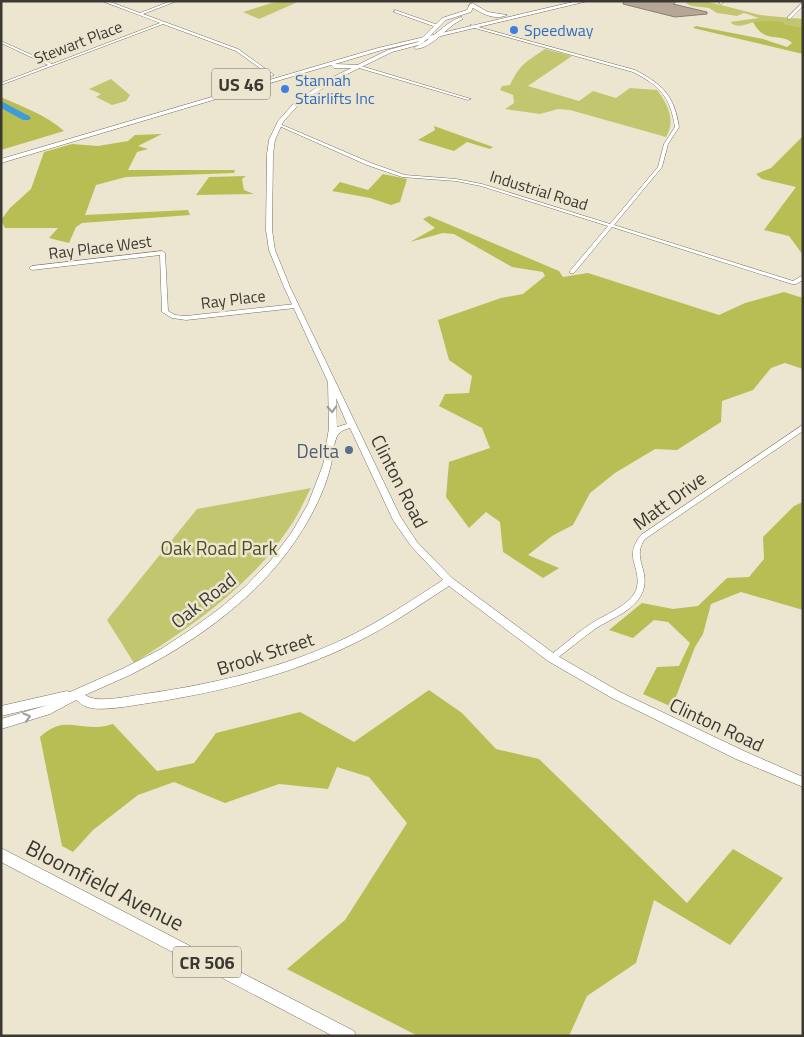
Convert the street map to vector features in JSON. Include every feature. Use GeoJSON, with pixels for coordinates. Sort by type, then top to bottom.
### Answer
{"type":"FeatureCollection","features":[{"type":"Feature","properties":{"kind":"highway","name":"US 46"},"geometry":{"type":"LineString","coordinates":[[1,156],[272,75],[436,30],[561,1]]}},
{"type":"Feature","properties":{"kind":"highway","name":"US 46"},"geometry":{"type":"LineString","coordinates":[[1,161],[293,73],[426,37],[436,30],[472,26],[585,1]]}},
{"type":"Feature","properties":{"kind":"highway"},"geometry":{"type":"LineString","coordinates":[[472,5],[487,14],[506,15]]}},
{"type":"Feature","properties":{"kind":"highway"},"geometry":{"type":"LineString","coordinates":[[332,66],[338,68],[343,74]]}},
{"type":"Feature","properties":{"kind":"highway"},"geometry":{"type":"LineString","coordinates":[[293,73],[332,66],[360,67]]}},
{"type":"Feature","properties":{"kind":"main road","name":"Bloomfield Avenue"},"geometry":{"type":"LineString","coordinates":[[1,855],[349,1036]]}},
{"type":"Feature","properties":{"kind":"street"},"geometry":{"type":"LineString","coordinates":[[104,1],[237,50],[272,75]]}},
{"type":"Feature","properties":{"kind":"street","name":"Stewart Place"},"geometry":{"type":"LineString","coordinates":[[140,14],[175,1]]}},
{"type":"Feature","properties":{"kind":"street"},"geometry":{"type":"LineString","coordinates":[[444,28],[453,21],[473,14],[475,9],[465,1]]}},
{"type":"Feature","properties":{"kind":"street"},"geometry":{"type":"LineString","coordinates":[[360,67],[375,63],[398,52],[426,45],[447,17],[469,11],[472,5]]}},
{"type":"Feature","properties":{"kind":"street"},"geometry":{"type":"LineString","coordinates":[[789,18],[802,6]]}},
{"type":"Feature","properties":{"kind":"street"},"geometry":{"type":"LineString","coordinates":[[395,12],[436,30]]}},
{"type":"Feature","properties":{"kind":"street","name":"Stewart Place"},"geometry":{"type":"LineString","coordinates":[[1,84],[163,23]]}},
{"type":"Feature","properties":{"kind":"street"},"geometry":{"type":"LineString","coordinates":[[472,26],[620,67],[650,79],[667,94],[675,114],[677,127],[666,144],[660,167],[572,272]]}},
{"type":"Feature","properties":{"kind":"street"},"geometry":{"type":"LineString","coordinates":[[360,67],[390,51],[420,43],[426,37]]}},
{"type":"Feature","properties":{"kind":"street"},"geometry":{"type":"LineString","coordinates":[[1,42],[52,65]]}},
{"type":"Feature","properties":{"kind":"street"},"geometry":{"type":"LineString","coordinates":[[360,67],[469,99]]}},
{"type":"Feature","properties":{"kind":"street","name":"Clinton Road"},"geometry":{"type":"LineString","coordinates":[[360,67],[343,74],[298,102],[279,125],[272,140],[270,154],[269,230],[272,250],[295,306],[405,532],[449,582],[552,658],[616,695],[740,755],[803,782]]}},
{"type":"Feature","properties":{"kind":"street","name":"Industrial Road"},"geometry":{"type":"LineString","coordinates":[[279,125],[369,164],[404,176],[473,182],[794,283],[803,277]]}},
{"type":"Feature","properties":{"kind":"street","name":"Ray Place West"},"geometry":{"type":"LineString","coordinates":[[32,268],[162,253],[165,312],[174,317]]}},
{"type":"Feature","properties":{"kind":"street","name":"Ray Place"},"geometry":{"type":"LineString","coordinates":[[174,317],[186,318],[295,306]]}},
{"type":"Feature","properties":{"kind":"street","name":"Oak Road"},"geometry":{"type":"LineString","coordinates":[[1,724],[53,708],[76,694],[134,668],[183,640],[217,615],[254,583],[284,550],[308,513],[325,474],[333,436],[330,392],[332,382]]}},
{"type":"Feature","properties":{"kind":"street"},"geometry":{"type":"LineString","coordinates":[[333,436],[338,429],[352,425]]}},
{"type":"Feature","properties":{"kind":"street","name":"Matt Drive"},"geometry":{"type":"LineString","coordinates":[[552,658],[592,627],[629,604],[638,594],[640,580],[635,553],[638,541],[803,428]]}},
{"type":"Feature","properties":{"kind":"street","name":"Brook Street"},"geometry":{"type":"LineString","coordinates":[[76,694],[88,703],[103,704],[210,688],[266,675],[352,640],[449,582]]}},
{"type":"Feature","properties":{"kind":"street","name":"Oak Road"},"geometry":{"type":"LineString","coordinates":[[1,711],[76,694]]}},
{"type":"Feature","properties":{"kind":"green space"},"geometry":{"type":"Polygon","coordinates":[[[278,1],[300,1],[259,19],[243,12],[278,1]]]}},
{"type":"Feature","properties":{"kind":"green space"},"geometry":{"type":"Polygon","coordinates":[[[705,1],[760,15],[803,19],[803,26],[785,27],[756,22],[736,26],[730,22],[759,18],[744,13],[737,16],[717,13],[709,8],[692,6],[685,3],[705,1]]]}},
{"type":"Feature","properties":{"kind":"green space"},"geometry":{"type":"Polygon","coordinates":[[[753,22],[783,22],[785,25],[803,26],[803,54],[693,28],[696,26],[763,39],[787,47],[792,43],[783,38],[768,36],[758,29],[753,22]]]}},
{"type":"Feature","properties":{"kind":"green space"},"geometry":{"type":"Polygon","coordinates":[[[545,49],[572,56],[528,86],[579,101],[593,91],[616,98],[630,88],[657,90],[669,113],[670,125],[666,137],[570,110],[558,109],[540,114],[505,109],[514,103],[513,95],[500,90],[502,86],[510,85],[524,64],[545,49]]]}},
{"type":"Feature","properties":{"kind":"green space"},"geometry":{"type":"Polygon","coordinates":[[[111,79],[130,95],[126,101],[112,105],[96,97],[101,94],[89,89],[111,79]]]}},
{"type":"Feature","properties":{"kind":"green space"},"geometry":{"type":"Polygon","coordinates":[[[1,97],[42,116],[64,131],[1,150],[1,97]]]}},
{"type":"Feature","properties":{"kind":"green space"},"geometry":{"type":"Polygon","coordinates":[[[434,126],[493,147],[490,149],[467,142],[454,151],[418,140],[435,130],[434,126]]]}},
{"type":"Feature","properties":{"kind":"green space"},"geometry":{"type":"Polygon","coordinates":[[[162,134],[138,146],[148,149],[137,152],[128,170],[235,170],[234,173],[126,177],[96,185],[85,215],[188,210],[190,215],[82,223],[76,227],[69,243],[49,238],[58,228],[5,228],[1,220],[10,208],[31,189],[44,152],[72,144],[98,146],[128,141],[135,135],[162,134]]]}},
{"type":"Feature","properties":{"kind":"green space"},"geometry":{"type":"Polygon","coordinates":[[[803,136],[803,255],[789,236],[764,230],[796,187],[762,179],[756,174],[771,168],[803,136]]]}},
{"type":"Feature","properties":{"kind":"green space"},"geometry":{"type":"Polygon","coordinates":[[[383,174],[407,179],[400,202],[391,205],[370,198],[332,191],[340,182],[368,190],[383,174]]]}},
{"type":"Feature","properties":{"kind":"green space"},"geometry":{"type":"Polygon","coordinates":[[[246,176],[242,179],[244,190],[254,194],[196,195],[209,177],[246,176]]]}},
{"type":"Feature","properties":{"kind":"green space"},"geometry":{"type":"Polygon","coordinates":[[[429,216],[559,271],[563,277],[588,273],[719,315],[745,303],[784,292],[803,298],[803,369],[785,363],[771,368],[753,390],[722,401],[721,422],[677,450],[655,449],[615,473],[590,493],[573,525],[552,536],[528,555],[559,568],[543,578],[503,552],[500,522],[486,512],[469,528],[446,497],[449,462],[490,448],[482,428],[439,406],[445,394],[469,393],[472,376],[449,360],[438,320],[501,298],[523,294],[545,276],[543,272],[512,267],[454,234],[443,233],[410,242],[435,228],[423,219],[429,216]]]}},
{"type":"Feature","properties":{"kind":"green space","name":"Oak Road Park"},"geometry":{"type":"Polygon","coordinates":[[[311,488],[292,523],[274,549],[238,587],[198,620],[134,663],[107,620],[197,509],[311,488]]]}},
{"type":"Feature","properties":{"kind":"green space"},"geometry":{"type":"Polygon","coordinates":[[[803,502],[803,610],[741,592],[711,604],[703,634],[695,647],[672,707],[643,694],[657,667],[679,666],[690,643],[668,622],[654,620],[633,638],[609,630],[642,603],[673,609],[698,606],[727,578],[749,577],[764,559],[763,537],[794,506],[803,502]]]}},
{"type":"Feature","properties":{"kind":"green space"},"geometry":{"type":"Polygon","coordinates":[[[429,690],[462,713],[496,749],[539,759],[687,903],[733,849],[783,878],[730,945],[654,900],[636,963],[587,996],[569,1036],[418,1036],[287,969],[345,920],[407,823],[369,777],[337,767],[328,789],[279,784],[225,803],[174,782],[138,795],[93,830],[73,852],[62,846],[40,737],[55,727],[68,725],[99,727],[113,724],[157,771],[194,763],[216,733],[300,712],[354,742],[429,690]]]}},
{"type":"Feature","properties":{"kind":"building"},"geometry":{"type":"Polygon","coordinates":[[[624,1],[677,1],[673,4],[707,12],[707,14],[675,17],[623,4],[624,1]]]}},
{"type":"Feature","properties":{"kind":"waterway"},"geometry":{"type":"LineString","coordinates":[[1,104],[26,118]]}},
{"type":"Feature","properties":{"kind":"place","name":"Speedway"},"geometry":{"type":"Point","coordinates":[514,30]}},
{"type":"Feature","properties":{"kind":"place","name":"Stannah Stairlifts Inc"},"geometry":{"type":"Point","coordinates":[285,89]}},
{"type":"Feature","properties":{"kind":"place","name":"Delta"},"geometry":{"type":"Point","coordinates":[349,450]}}]}
